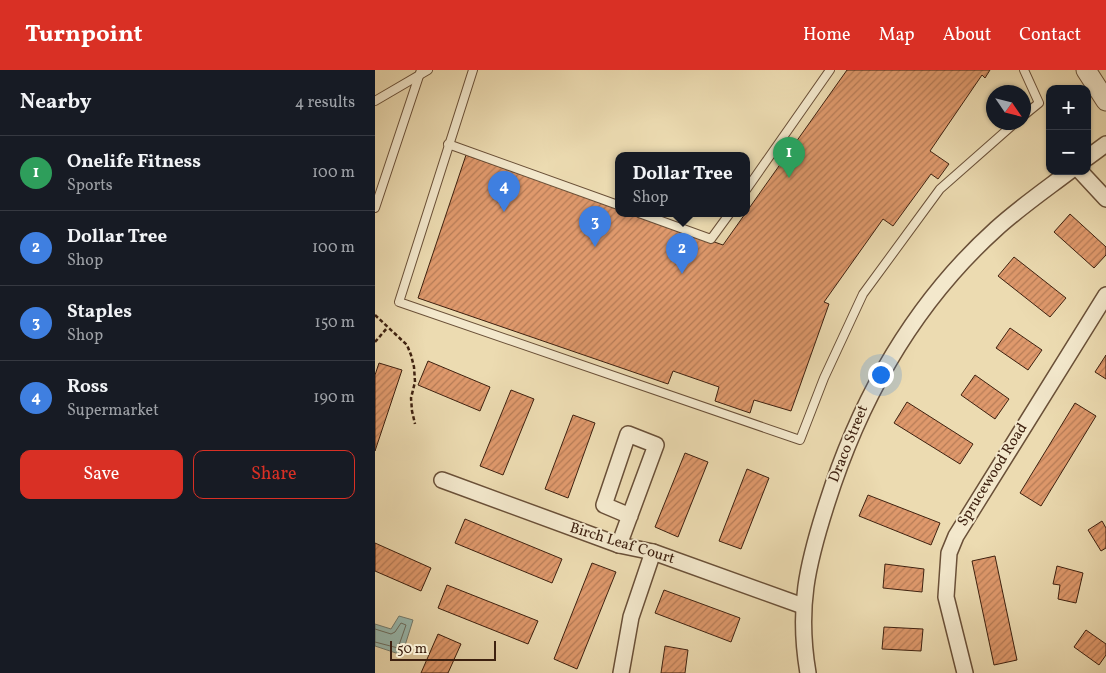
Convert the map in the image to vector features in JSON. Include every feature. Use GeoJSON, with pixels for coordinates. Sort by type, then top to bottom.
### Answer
{"type":"FeatureCollection","features":[{"type":"Feature","properties":{"kind":"street"},"geometry":{"type":"LineString","coordinates":[[1085,70],[1106,101]]}},
{"type":"Feature","properties":{"kind":"street"},"geometry":{"type":"LineString","coordinates":[[1091,155],[1106,144]]}},
{"type":"Feature","properties":{"kind":"street","name":"Draco Street"},"geometry":{"type":"LineString","coordinates":[[808,673],[803,644],[803,606],[813,547],[832,487],[868,398],[892,355],[930,300],[972,252],[1021,208],[1065,175]]}},
{"type":"Feature","properties":{"kind":"street"},"geometry":{"type":"LineString","coordinates":[[1084,175],[1106,199]]}},
{"type":"Feature","properties":{"kind":"street","name":"Sprucewood Road"},"geometry":{"type":"LineString","coordinates":[[965,673],[946,596],[949,553],[956,536],[1106,295]]}},
{"type":"Feature","properties":{"kind":"street"},"geometry":{"type":"LineString","coordinates":[[619,545],[630,516],[656,445],[628,434],[604,505],[630,516]]}},
{"type":"Feature","properties":{"kind":"street","name":"Birch Leaf Court"},"geometry":{"type":"LineString","coordinates":[[442,480],[619,545],[653,552],[803,606]]}},
{"type":"Feature","properties":{"kind":"street"},"geometry":{"type":"LineString","coordinates":[[621,673],[631,617],[653,552]]}},
{"type":"Feature","properties":{"kind":"lane"},"geometry":{"type":"LineString","coordinates":[[375,101],[420,72],[428,70]]}},
{"type":"Feature","properties":{"kind":"lane"},"geometry":{"type":"LineString","coordinates":[[473,70],[399,302],[800,440],[824,378],[863,294],[940,189],[1007,130]]}},
{"type":"Feature","properties":{"kind":"lane"},"geometry":{"type":"LineString","coordinates":[[750,184],[829,70]]}},
{"type":"Feature","properties":{"kind":"lane"},"geometry":{"type":"LineString","coordinates":[[1024,70],[1039,102],[1031,109]]}},
{"type":"Feature","properties":{"kind":"lane"},"geometry":{"type":"LineString","coordinates":[[375,208],[420,72]]}},
{"type":"Feature","properties":{"kind":"lane"},"geometry":{"type":"LineString","coordinates":[[448,144],[615,204]]}},
{"type":"Feature","properties":{"kind":"lane"},"geometry":{"type":"LineString","coordinates":[[650,217],[711,239],[727,217]]}},
{"type":"Feature","properties":{"kind":"path"},"geometry":{"type":"LineString","coordinates":[[375,316],[407,345],[411,355],[415,382],[411,398],[411,411],[415,424]]}},
{"type":"Feature","properties":{"kind":"path"},"geometry":{"type":"LineString","coordinates":[[375,342],[387,328]]}},
{"type":"Feature","properties":{"kind":"water"},"geometry":{"type":"Polygon","coordinates":[[[399,616],[413,620],[402,655],[375,646],[375,624],[391,629],[399,616]]]}},
{"type":"Feature","properties":{"kind":"building"},"geometry":{"type":"Polygon","coordinates":[[[847,70],[990,70],[985,78],[982,75],[930,151],[949,164],[938,179],[931,174],[893,226],[883,219],[824,302],[829,304],[791,411],[754,400],[750,413],[715,401],[719,387],[673,371],[668,384],[418,298],[466,155],[615,207],[615,217],[642,217],[723,245],[743,217],[750,217],[750,207],[847,70]]]}},
{"type":"Feature","properties":{"kind":"building"},"geometry":{"type":"Polygon","coordinates":[[[1070,214],[1106,247],[1106,255],[1094,268],[1054,232],[1070,214]]]}},
{"type":"Feature","properties":{"kind":"building"},"geometry":{"type":"Polygon","coordinates":[[[1014,257],[1066,298],[1050,317],[998,276],[1014,257]]]}},
{"type":"Feature","properties":{"kind":"building"},"geometry":{"type":"Polygon","coordinates":[[[1010,328],[1042,350],[1028,370],[996,348],[1010,328]]]}},
{"type":"Feature","properties":{"kind":"building"},"geometry":{"type":"Polygon","coordinates":[[[1106,355],[1106,379],[1095,372],[1106,355]]]}},
{"type":"Feature","properties":{"kind":"building"},"geometry":{"type":"Polygon","coordinates":[[[428,361],[490,387],[480,411],[418,385],[428,361]]]}},
{"type":"Feature","properties":{"kind":"building"},"geometry":{"type":"Polygon","coordinates":[[[379,363],[402,370],[375,451],[375,375],[379,363]]]}},
{"type":"Feature","properties":{"kind":"building"},"geometry":{"type":"Polygon","coordinates":[[[975,375],[1009,399],[995,419],[961,395],[975,375]]]}},
{"type":"Feature","properties":{"kind":"building"},"geometry":{"type":"Polygon","coordinates":[[[511,390],[534,399],[503,475],[480,466],[511,390]]]}},
{"type":"Feature","properties":{"kind":"building"},"geometry":{"type":"Polygon","coordinates":[[[907,402],[973,444],[960,464],[894,423],[907,402]]]}},
{"type":"Feature","properties":{"kind":"building"},"geometry":{"type":"Polygon","coordinates":[[[1075,403],[1096,416],[1041,506],[1020,493],[1075,403]]]}},
{"type":"Feature","properties":{"kind":"building"},"geometry":{"type":"Polygon","coordinates":[[[573,415],[595,423],[568,498],[545,489],[573,415]]]}},
{"type":"Feature","properties":{"kind":"building"},"geometry":{"type":"Polygon","coordinates":[[[685,453],[708,462],[678,537],[655,527],[685,453]]]}},
{"type":"Feature","properties":{"kind":"building"},"geometry":{"type":"Polygon","coordinates":[[[747,469],[769,478],[741,549],[719,541],[747,469]]]}},
{"type":"Feature","properties":{"kind":"building"},"geometry":{"type":"Polygon","coordinates":[[[868,495],[940,523],[931,545],[859,516],[868,495]]]}},
{"type":"Feature","properties":{"kind":"building"},"geometry":{"type":"Polygon","coordinates":[[[465,519],[562,559],[552,583],[455,543],[465,519]]]}},
{"type":"Feature","properties":{"kind":"building"},"geometry":{"type":"Polygon","coordinates":[[[1102,521],[1106,528],[1106,548],[1101,551],[1088,530],[1102,521]]]}},
{"type":"Feature","properties":{"kind":"building"},"geometry":{"type":"Polygon","coordinates":[[[375,543],[431,568],[421,591],[375,571],[375,543]]]}},
{"type":"Feature","properties":{"kind":"building"},"geometry":{"type":"Polygon","coordinates":[[[995,556],[1017,660],[994,665],[972,561],[995,556]]]}},
{"type":"Feature","properties":{"kind":"building"},"geometry":{"type":"Polygon","coordinates":[[[592,563],[616,572],[577,669],[554,659],[592,563]]]}},
{"type":"Feature","properties":{"kind":"building"},"geometry":{"type":"Polygon","coordinates":[[[885,564],[924,569],[922,592],[883,588],[885,564]]]}},
{"type":"Feature","properties":{"kind":"building"},"geometry":{"type":"Polygon","coordinates":[[[1057,566],[1083,573],[1076,603],[1058,599],[1060,585],[1053,584],[1057,566]]]}},
{"type":"Feature","properties":{"kind":"building"},"geometry":{"type":"Polygon","coordinates":[[[447,585],[538,621],[528,644],[438,608],[447,585]]]}},
{"type":"Feature","properties":{"kind":"building"},"geometry":{"type":"Polygon","coordinates":[[[664,590],[740,618],[731,642],[655,613],[664,590]]]}},
{"type":"Feature","properties":{"kind":"building"},"geometry":{"type":"Polygon","coordinates":[[[884,627],[923,629],[921,651],[882,649],[884,627]]]}},
{"type":"Feature","properties":{"kind":"building"},"geometry":{"type":"Polygon","coordinates":[[[1086,630],[1106,644],[1106,655],[1099,665],[1074,647],[1086,630]]]}},
{"type":"Feature","properties":{"kind":"building"},"geometry":{"type":"Polygon","coordinates":[[[438,634],[461,644],[448,673],[421,673],[438,634]]]}},
{"type":"Feature","properties":{"kind":"building"},"geometry":{"type":"Polygon","coordinates":[[[665,646],[688,650],[685,673],[661,673],[665,646]]]}},
{"type":"Feature","properties":{"kind":"place","name":"Onelife Fitness"},"geometry":{"type":"Point","coordinates":[789,178]}},
{"type":"Feature","properties":{"kind":"place","name":"Ross"},"geometry":{"type":"Point","coordinates":[504,212]}},
{"type":"Feature","properties":{"kind":"place","name":"Staples"},"geometry":{"type":"Point","coordinates":[595,247]}},
{"type":"Feature","properties":{"kind":"place","name":"Dollar Tree"},"geometry":{"type":"Point","coordinates":[682,274]}}]}
